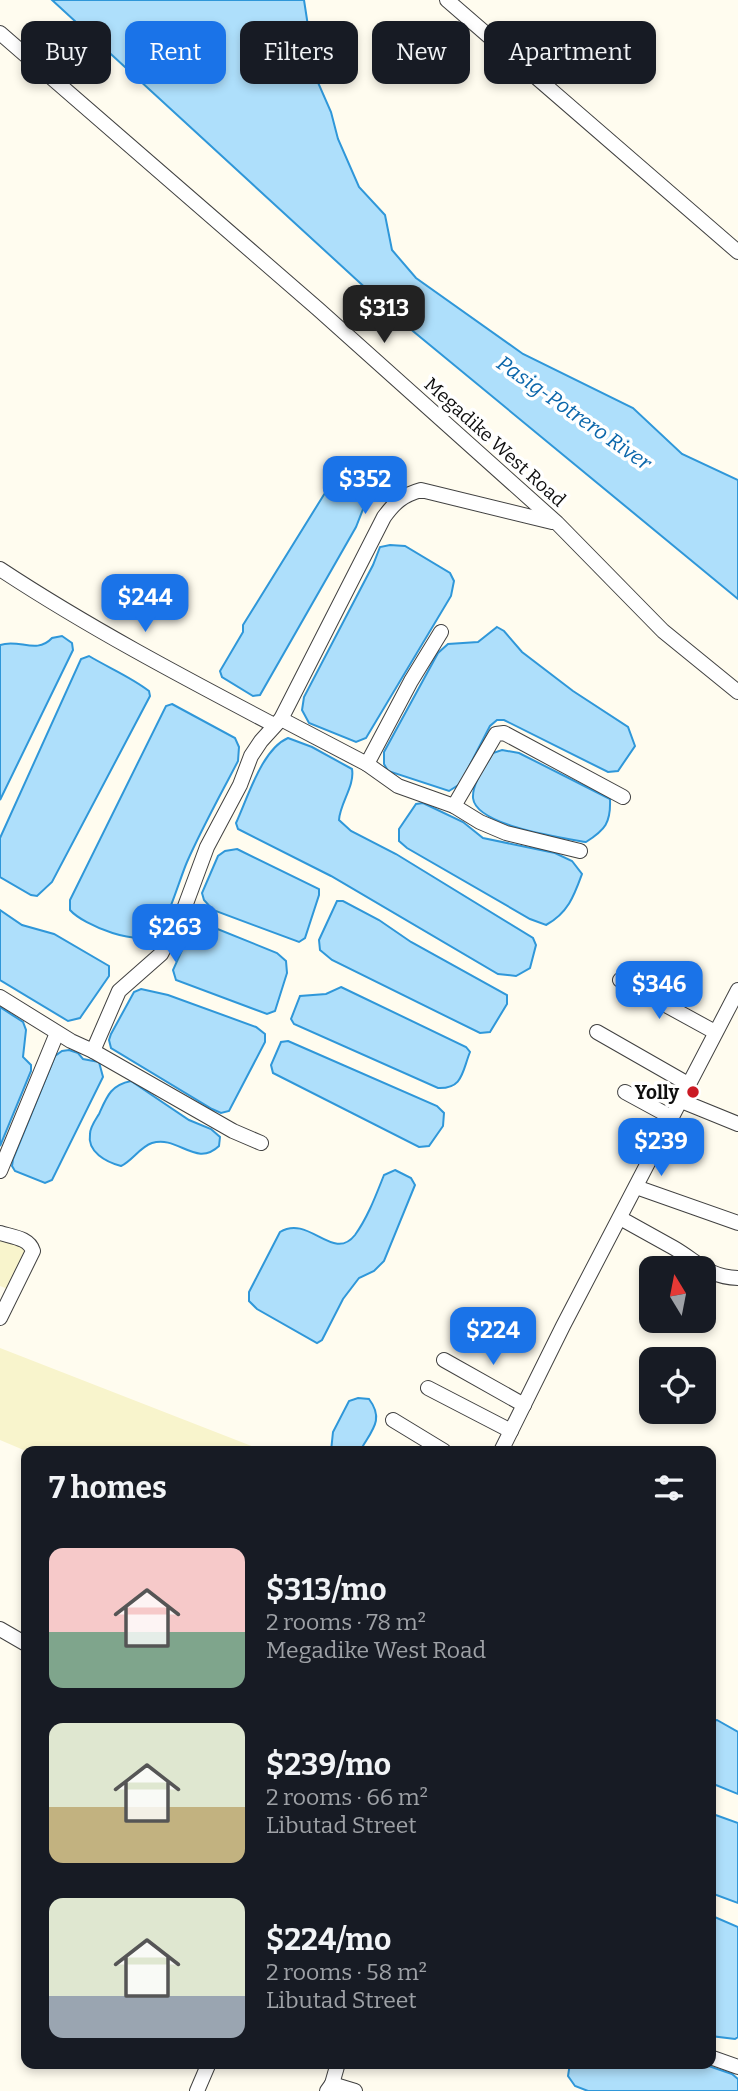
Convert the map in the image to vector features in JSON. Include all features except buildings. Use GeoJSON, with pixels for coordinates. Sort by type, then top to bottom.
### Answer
{"type":"FeatureCollection","features":[{"type":"Feature","properties":{"kind":"street"},"geometry":{"type":"LineString","coordinates":[[447,0],[738,252]]}},
{"type":"Feature","properties":{"kind":"street","name":"Megadike West Road"},"geometry":{"type":"LineString","coordinates":[[0,33],[318,309],[557,523],[663,631],[738,692]]}},
{"type":"Feature","properties":{"kind":"street"},"geometry":{"type":"LineString","coordinates":[[93,1051],[119,991],[161,954],[184,909],[207,847],[240,785],[251,756],[278,722],[395,501],[421,490],[557,523]]}},
{"type":"Feature","properties":{"kind":"street"},"geometry":{"type":"LineString","coordinates":[[0,569],[166,668],[367,764],[398,786],[454,806],[480,822],[506,833],[580,851]]}},
{"type":"Feature","properties":{"kind":"street"},"geometry":{"type":"LineString","coordinates":[[367,764],[441,632]]}},
{"type":"Feature","properties":{"kind":"street"},"geometry":{"type":"LineString","coordinates":[[454,806],[496,734],[504,733],[623,797]]}},
{"type":"Feature","properties":{"kind":"street"},"geometry":{"type":"LineString","coordinates":[[620,980],[715,1032]]}},
{"type":"Feature","properties":{"kind":"street"},"geometry":{"type":"LineString","coordinates":[[504,1446],[679,1100],[715,1032],[731,1016],[738,990]]}},
{"type":"Feature","properties":{"kind":"street"},"geometry":{"type":"LineString","coordinates":[[0,997],[57,1033],[233,1131],[261,1143]]}},
{"type":"Feature","properties":{"kind":"street"},"geometry":{"type":"LineString","coordinates":[[597,1032],[688,1084]]}},
{"type":"Feature","properties":{"kind":"street"},"geometry":{"type":"LineString","coordinates":[[0,1171],[57,1033]]}},
{"type":"Feature","properties":{"kind":"street"},"geometry":{"type":"LineString","coordinates":[[625,1092],[671,1118]]}},
{"type":"Feature","properties":{"kind":"street"},"geometry":{"type":"LineString","coordinates":[[679,1100],[738,1124]]}},
{"type":"Feature","properties":{"kind":"street"},"geometry":{"type":"LineString","coordinates":[[636,1188],[738,1223]]}},
{"type":"Feature","properties":{"kind":"street"},"geometry":{"type":"LineString","coordinates":[[620,1218],[677,1250],[703,1269],[722,1277],[738,1278]]}},
{"type":"Feature","properties":{"kind":"street"},"geometry":{"type":"LineString","coordinates":[[0,1233],[26,1241],[31,1244],[33,1251],[0,1318]]}},
{"type":"Feature","properties":{"kind":"street"},"geometry":{"type":"LineString","coordinates":[[444,1360],[524,1405]]}},
{"type":"Feature","properties":{"kind":"street"},"geometry":{"type":"LineString","coordinates":[[428,1388],[511,1431]]}},
{"type":"Feature","properties":{"kind":"street"},"geometry":{"type":"LineString","coordinates":[[393,1420],[436,1446]]}},
{"type":"Feature","properties":{"kind":"street"},"geometry":{"type":"LineString","coordinates":[[0,1629],[21,1641]]}},
{"type":"Feature","properties":{"kind":"street"},"geometry":{"type":"LineString","coordinates":[[716,2059],[738,2067]]}},
{"type":"Feature","properties":{"kind":"street"},"geometry":{"type":"LineString","coordinates":[[197,2091],[206,2069]]}},
{"type":"Feature","properties":{"kind":"street"},"geometry":{"type":"LineString","coordinates":[[336,2069],[329,2088],[355,2091]]}},
{"type":"Feature","properties":{"kind":"shaded area"},"geometry":{"type":"Polygon","coordinates":[[[0,1236],[23,1243],[28,1253],[8,1289],[0,1286],[0,1236]]]}},
{"type":"Feature","properties":{"kind":"shaded area"},"geometry":{"type":"Polygon","coordinates":[[[0,1348],[252,1446],[21,1446],[21,1449],[0,1440],[0,1348]]]}},
{"type":"Feature","properties":{"kind":"water","name":"Pasig-Potrero River"},"geometry":{"type":"Polygon","coordinates":[[[52,0],[304,0],[307,21],[240,21],[240,84],[319,84],[359,187],[385,215],[392,250],[416,278],[523,354],[633,408],[682,454],[738,480],[738,599],[408,327],[143,84],[226,84],[226,21],[125,21],[125,67],[111,54],[111,21],[75,21],[52,0]]]}},
{"type":"Feature","properties":{"kind":"water"},"geometry":{"type":"Polygon","coordinates":[[[344,477],[360,486],[367,499],[356,527],[260,695],[253,696],[222,677],[220,671],[243,632],[243,625],[333,480],[344,477]]]}},
{"type":"Feature","properties":{"kind":"water"},"geometry":{"type":"Polygon","coordinates":[[[405,546],[450,573],[454,581],[451,596],[366,738],[356,742],[309,723],[302,710],[304,697],[380,547],[405,546]]]}},
{"type":"Feature","properties":{"kind":"water"},"geometry":{"type":"Polygon","coordinates":[[[497,627],[504,631],[522,652],[573,691],[628,727],[635,746],[618,771],[608,772],[504,720],[497,720],[490,726],[460,784],[449,791],[388,771],[384,764],[384,752],[438,653],[448,644],[478,642],[497,627]]]}},
{"type":"Feature","properties":{"kind":"water"},"geometry":{"type":"Polygon","coordinates":[[[62,636],[72,643],[73,650],[0,800],[0,645],[14,643],[34,646],[62,636]]]}},
{"type":"Feature","properties":{"kind":"water"},"geometry":{"type":"Polygon","coordinates":[[[89,656],[142,686],[149,691],[150,696],[52,882],[37,896],[31,895],[0,877],[0,838],[81,659],[89,656]]]}},
{"type":"Feature","properties":{"kind":"water"},"geometry":{"type":"Polygon","coordinates":[[[172,704],[235,738],[239,747],[238,761],[193,849],[162,927],[150,937],[139,938],[112,933],[77,916],[70,910],[70,900],[166,706],[172,704]]]}},
{"type":"Feature","properties":{"kind":"water"},"geometry":{"type":"Polygon","coordinates":[[[288,738],[312,747],[352,769],[351,782],[339,820],[351,831],[396,854],[533,938],[536,945],[530,968],[516,976],[498,974],[331,876],[238,829],[236,823],[263,763],[279,744],[288,738]]]}},
{"type":"Feature","properties":{"kind":"water"},"geometry":{"type":"Polygon","coordinates":[[[502,750],[519,753],[610,799],[608,820],[598,834],[586,842],[541,834],[504,823],[478,808],[473,798],[477,780],[493,753],[502,750]]]}},
{"type":"Feature","properties":{"kind":"water"},"geometry":{"type":"Polygon","coordinates":[[[423,803],[463,822],[483,838],[555,853],[572,861],[582,874],[565,909],[546,925],[530,919],[407,848],[399,841],[399,829],[416,804],[423,803]]]}},
{"type":"Feature","properties":{"kind":"water"},"geometry":{"type":"Polygon","coordinates":[[[237,849],[319,889],[305,938],[299,942],[213,910],[204,900],[202,893],[218,856],[225,851],[237,849]]]}},
{"type":"Feature","properties":{"kind":"water"},"geometry":{"type":"Polygon","coordinates":[[[337,901],[343,901],[379,920],[411,942],[507,995],[507,1004],[490,1032],[480,1033],[332,960],[320,950],[319,940],[337,901]]]}},
{"type":"Feature","properties":{"kind":"water"},"geometry":{"type":"Polygon","coordinates":[[[0,910],[22,925],[54,934],[109,966],[109,976],[80,1018],[68,1021],[0,980],[0,910]]]}},
{"type":"Feature","properties":{"kind":"water"},"geometry":{"type":"Polygon","coordinates":[[[210,926],[277,953],[286,961],[287,973],[275,1011],[267,1014],[176,980],[173,970],[187,939],[198,928],[210,926]]]}},
{"type":"Feature","properties":{"kind":"water"},"geometry":{"type":"Polygon","coordinates":[[[341,987],[466,1047],[470,1052],[457,1082],[446,1088],[438,1088],[294,1024],[291,1019],[300,996],[326,994],[341,987]]]}},
{"type":"Feature","properties":{"kind":"water"},"geometry":{"type":"Polygon","coordinates":[[[141,989],[168,995],[256,1027],[265,1034],[265,1042],[229,1111],[221,1113],[212,1109],[111,1048],[111,1034],[134,992],[141,989]]]}},
{"type":"Feature","properties":{"kind":"water"},"geometry":{"type":"Polygon","coordinates":[[[0,1007],[23,1022],[26,1030],[23,1057],[31,1065],[31,1071],[0,1146],[0,1007]]]}},
{"type":"Feature","properties":{"kind":"water"},"geometry":{"type":"Polygon","coordinates":[[[288,1041],[437,1106],[444,1113],[443,1126],[429,1146],[419,1147],[273,1073],[271,1065],[281,1042],[288,1041]]]}},
{"type":"Feature","properties":{"kind":"water"},"geometry":{"type":"Polygon","coordinates":[[[69,1050],[78,1053],[83,1059],[99,1062],[103,1077],[52,1180],[45,1183],[15,1171],[12,1166],[13,1159],[55,1056],[69,1050]]]}},
{"type":"Feature","properties":{"kind":"water"},"geometry":{"type":"Polygon","coordinates":[[[131,1081],[189,1120],[211,1129],[220,1137],[219,1146],[202,1154],[170,1143],[152,1143],[121,1166],[99,1155],[91,1146],[92,1126],[110,1092],[131,1081]]]}},
{"type":"Feature","properties":{"kind":"water"},"geometry":{"type":"Polygon","coordinates":[[[395,1170],[411,1178],[415,1185],[384,1261],[374,1271],[359,1278],[343,1299],[322,1340],[317,1343],[257,1309],[249,1301],[249,1292],[280,1232],[291,1228],[301,1229],[329,1242],[347,1242],[364,1221],[384,1175],[395,1170]]]}},
{"type":"Feature","properties":{"kind":"water"},"geometry":{"type":"Polygon","coordinates":[[[369,1399],[376,1413],[375,1425],[363,1446],[332,1446],[333,1432],[349,1401],[369,1399]]]}},
{"type":"Feature","properties":{"kind":"water"},"geometry":{"type":"Polygon","coordinates":[[[716,1720],[738,1732],[738,1794],[716,1785],[716,1720]]]}},
{"type":"Feature","properties":{"kind":"water"},"geometry":{"type":"Polygon","coordinates":[[[716,1815],[738,1823],[738,1903],[716,1895],[716,1815]]]}},
{"type":"Feature","properties":{"kind":"water"},"geometry":{"type":"Polygon","coordinates":[[[716,1918],[738,1927],[738,2037],[716,2037],[716,1918]]]}},
{"type":"Feature","properties":{"kind":"water"},"geometry":{"type":"Polygon","coordinates":[[[716,2068],[738,2079],[738,2091],[588,2091],[575,2086],[568,2076],[569,2069],[716,2068]]]}},
{"type":"Feature","properties":{"kind":"place","name":"Yolly"},"geometry":{"type":"Point","coordinates":[693,1092]}}]}
